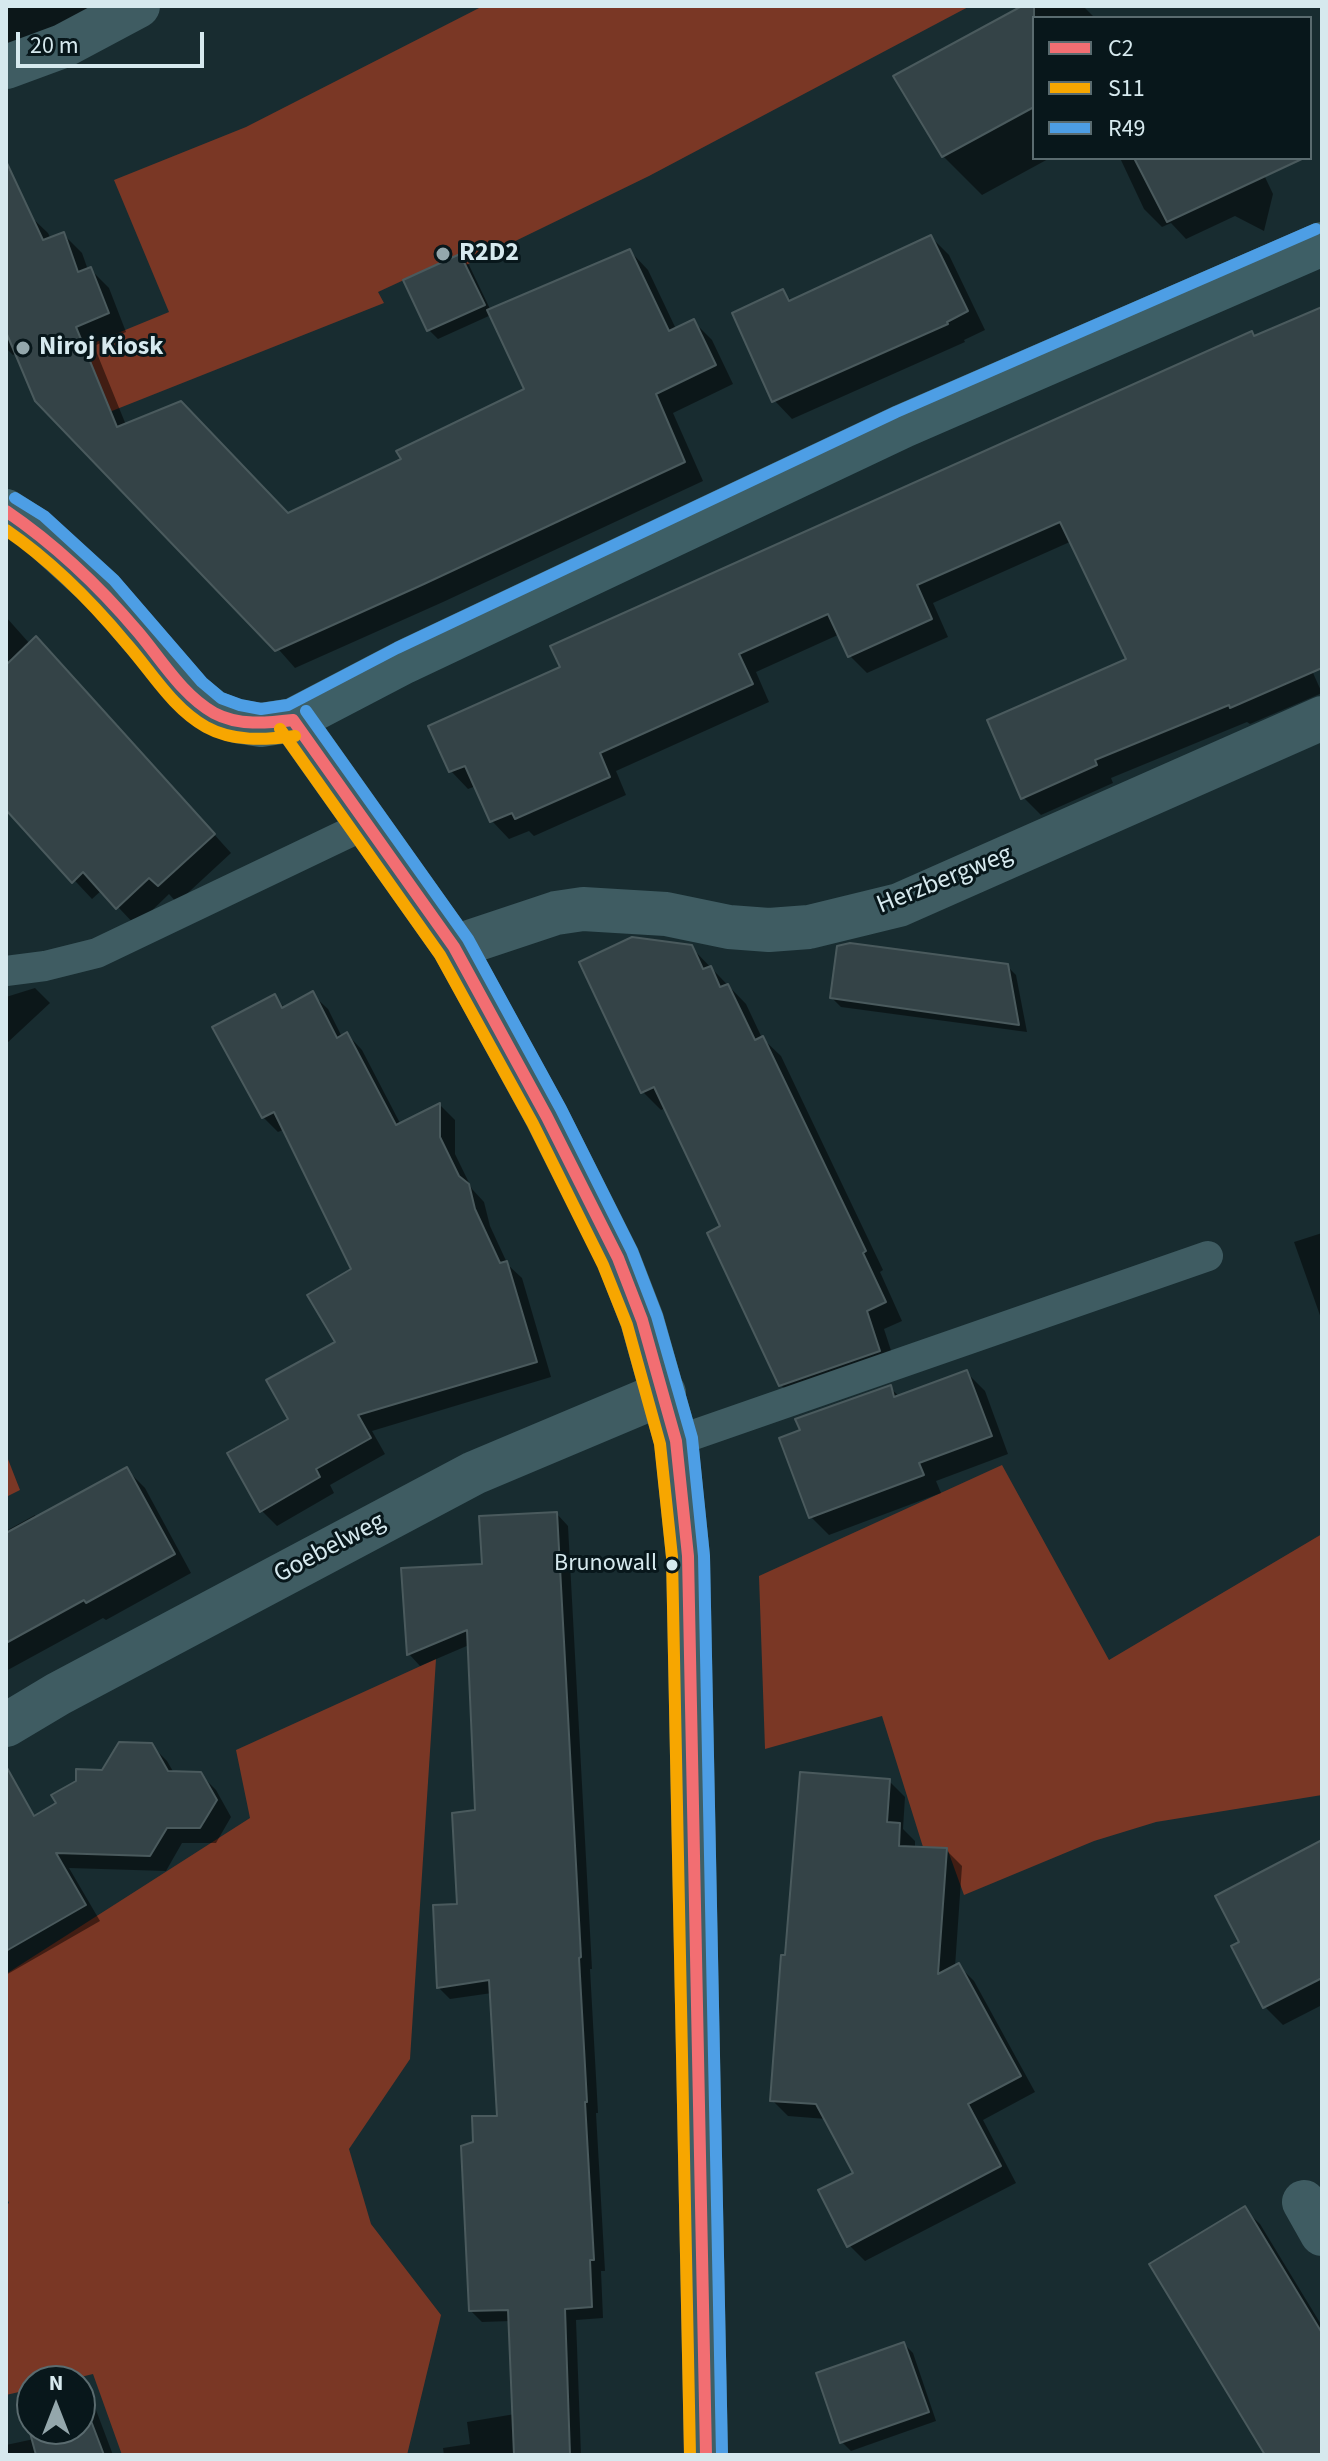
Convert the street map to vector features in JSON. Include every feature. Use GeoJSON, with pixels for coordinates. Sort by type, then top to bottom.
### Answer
{"type":"FeatureCollection","features":[{"type":"Feature","properties":{"kind":"street"},"geometry":{"type":"LineString","coordinates":[[6,67],[63,46],[138,6]]}},
{"type":"Feature","properties":{"kind":"street"},"geometry":{"type":"LineString","coordinates":[[6,511],[34,529],[103,592],[191,694],[213,712],[236,721],[261,725],[293,720],[404,662],[903,426],[1322,244]]}},
{"type":"Feature","properties":{"kind":"street","name":"Herzbergweg"},"geometry":{"type":"LineString","coordinates":[[454,947],[556,913],[583,909],[666,914],[729,927],[769,930],[809,927],[899,905],[1322,718]]}},
{"type":"Feature","properties":{"kind":"street"},"geometry":{"type":"LineString","coordinates":[[293,720],[454,947],[547,1117],[618,1258],[642,1320],[676,1441],[688,1556],[706,2455]]}},
{"type":"Feature","properties":{"kind":"street","name":"Goebelweg"},"geometry":{"type":"LineString","coordinates":[[6,1725],[58,1694],[474,1473],[664,1393]]}},
{"type":"Feature","properties":{"kind":"lane"},"geometry":{"type":"LineString","coordinates":[[6,971],[45,966],[97,953],[367,824]]}},
{"type":"Feature","properties":{"kind":"lane"},"geometry":{"type":"LineString","coordinates":[[676,1441],[1208,1256]]}},
{"type":"Feature","properties":{"kind":"shaded area"},"geometry":{"type":"Polygon","coordinates":[[[483,6],[970,6],[649,176],[466,265],[460,254],[378,292],[384,303],[64,430],[23,372],[169,312],[114,180],[246,127],[483,6]]]}},
{"type":"Feature","properties":{"kind":"shaded area"},"geometry":{"type":"Polygon","coordinates":[[[6,1454],[20,1490],[6,1497],[6,1454]]]}},
{"type":"Feature","properties":{"kind":"shaded area"},"geometry":{"type":"Polygon","coordinates":[[[1002,1465],[1109,1660],[1322,1534],[1322,1795],[1156,1822],[1094,1841],[964,1895],[947,1848],[923,1847],[882,1716],[765,1749],[759,1576],[1002,1465]]]}},
{"type":"Feature","properties":{"kind":"shaded area"},"geometry":{"type":"Polygon","coordinates":[[[436,1659],[410,2059],[349,2149],[371,2224],[441,2315],[407,2455],[122,2455],[96,2382],[96,2365],[16,2365],[16,2393],[6,2395],[6,2205],[9,2203],[6,2196],[6,1974],[250,1818],[236,1750],[436,1659]]]}},
{"type":"Feature","properties":{"kind":"building"},"geometry":{"type":"Polygon","coordinates":[[[1022,6],[1034,6],[1032,108],[942,157],[893,76],[1022,6]]]}},
{"type":"Feature","properties":{"kind":"building"},"geometry":{"type":"Polygon","coordinates":[[[1135,160],[1300,160],[1167,222],[1135,160]]]}},
{"type":"Feature","properties":{"kind":"building"},"geometry":{"type":"Polygon","coordinates":[[[6,161],[43,240],[64,232],[78,272],[91,267],[109,313],[76,327],[117,427],[181,401],[288,513],[401,459],[396,451],[524,389],[487,310],[630,249],[669,331],[694,319],[716,365],[656,394],[685,462],[275,651],[35,401],[6,332],[6,161]]]}},
{"type":"Feature","properties":{"kind":"building"},"geometry":{"type":"Polygon","coordinates":[[[931,235],[968,311],[948,324],[772,402],[732,313],[783,289],[789,301],[931,235]]]}},
{"type":"Feature","properties":{"kind":"building"},"geometry":{"type":"Polygon","coordinates":[[[460,254],[485,305],[427,331],[403,280],[460,254]]]}},
{"type":"Feature","properties":{"kind":"building"},"geometry":{"type":"Polygon","coordinates":[[[1322,307],[1322,668],[1230,708],[1229,705],[1095,760],[1097,765],[1021,799],[987,720],[1126,659],[1060,522],[917,585],[932,619],[848,657],[828,614],[739,654],[753,684],[600,753],[610,777],[515,819],[512,813],[490,822],[465,766],[449,772],[428,726],[560,667],[550,646],[1252,331],[1254,336],[1322,307]]]}},
{"type":"Feature","properties":{"kind":"building"},"geometry":{"type":"Polygon","coordinates":[[[36,636],[215,834],[158,886],[149,878],[116,909],[83,872],[72,883],[6,810],[6,665],[36,636]]]}},
{"type":"Feature","properties":{"kind":"building"},"geometry":{"type":"Polygon","coordinates":[[[632,937],[692,945],[703,969],[711,966],[720,987],[728,984],[755,1040],[763,1036],[866,1251],[863,1253],[886,1302],[867,1311],[880,1351],[779,1386],[707,1233],[720,1226],[654,1087],[641,1093],[579,962],[632,937]]]}},
{"type":"Feature","properties":{"kind":"building"},"geometry":{"type":"Polygon","coordinates":[[[850,943],[1008,964],[1019,1025],[830,998],[837,946],[850,943]]]}},
{"type":"Feature","properties":{"kind":"building"},"geometry":{"type":"Polygon","coordinates":[[[313,991],[337,1038],[347,1032],[396,1125],[440,1103],[440,1137],[459,1176],[469,1184],[475,1209],[500,1263],[507,1261],[537,1362],[358,1415],[371,1438],[316,1469],[320,1477],[260,1512],[227,1453],[288,1419],[266,1380],[335,1342],[307,1295],[351,1269],[274,1112],[262,1118],[212,1027],[275,994],[282,1008],[313,991]]]}},
{"type":"Feature","properties":{"kind":"building"},"geometry":{"type":"Polygon","coordinates":[[[967,1370],[992,1436],[919,1463],[924,1475],[809,1518],[779,1438],[800,1430],[795,1419],[891,1385],[894,1397],[967,1370]]]}},
{"type":"Feature","properties":{"kind":"building"},"geometry":{"type":"Polygon","coordinates":[[[127,1467],[175,1554],[6,1643],[6,1533],[127,1467]]]}},
{"type":"Feature","properties":{"kind":"building"},"geometry":{"type":"Polygon","coordinates":[[[557,1512],[581,1957],[594,2260],[590,2260],[592,2307],[565,2309],[570,2455],[514,2455],[508,2310],[469,2311],[461,2146],[473,2142],[472,2116],[497,2116],[489,1980],[437,1988],[433,1905],[457,1904],[452,1813],[475,1810],[467,1630],[407,1655],[401,1568],[482,1564],[479,1516],[557,1512]]]}},
{"type":"Feature","properties":{"kind":"building"},"geometry":{"type":"Polygon","coordinates":[[[119,1742],[152,1743],[168,1771],[201,1772],[217,1800],[200,1828],[167,1828],[150,1856],[56,1853],[86,1905],[6,1951],[6,1766],[34,1816],[56,1803],[51,1795],[76,1781],[76,1769],[102,1770],[119,1742]]]}},
{"type":"Feature","properties":{"kind":"building"},"geometry":{"type":"Polygon","coordinates":[[[800,1772],[890,1779],[887,1822],[900,1823],[899,1846],[947,1848],[938,1974],[959,1963],[1021,2076],[968,2104],[1001,2166],[847,2247],[818,2190],[853,2173],[816,2104],[770,2101],[800,1772]]]}},
{"type":"Feature","properties":{"kind":"building"},"geometry":{"type":"Polygon","coordinates":[[[1322,1840],[1322,1978],[1263,2008],[1231,1946],[1239,1942],[1215,1896],[1322,1840]]]}},
{"type":"Feature","properties":{"kind":"building"},"geometry":{"type":"Polygon","coordinates":[[[1245,2206],[1322,2333],[1322,2455],[1265,2455],[1149,2264],[1245,2206]]]}},
{"type":"Feature","properties":{"kind":"building"},"geometry":{"type":"Polygon","coordinates":[[[904,2342],[929,2412],[840,2443],[816,2373],[904,2342]]]}},
{"type":"Feature","properties":{"kind":"building"},"geometry":{"type":"Polygon","coordinates":[[[96,2434],[104,2455],[36,2455],[33,2445],[96,2445],[96,2434]]]}},
{"type":"Feature","properties":{"kind":"transit line","name":"R49"},"geometry":{"type":"LineString","coordinates":[[15,498],[44,516],[114,580],[202,682],[221,698],[261,709],[288,705],[397,648],[896,412],[1316,229]]}},
{"type":"Feature","properties":{"kind":"transit line","name":"C2"},"geometry":{"type":"LineString","coordinates":[[6,511],[92,582],[182,687],[202,705],[223,717],[243,722],[293,720]]}},
{"type":"Feature","properties":{"kind":"transit line","name":"S11"},"geometry":{"type":"LineString","coordinates":[[6,530],[55,568],[85,597],[172,699],[194,719],[216,732],[238,737],[261,739],[295,736]]}},
{"type":"Feature","properties":{"kind":"transit line","name":"R49"},"geometry":{"type":"LineString","coordinates":[[306,711],[468,939],[561,1109],[632,1251],[657,1316],[692,1438],[704,1556],[722,2455]]}},
{"type":"Feature","properties":{"kind":"transit line","name":"C2"},"geometry":{"type":"LineString","coordinates":[[293,720],[454,947],[547,1117],[618,1258],[642,1320],[676,1441],[688,1556],[706,2455]]}},
{"type":"Feature","properties":{"kind":"transit line","name":"S11"},"geometry":{"type":"LineString","coordinates":[[280,729],[440,955],[533,1124],[603,1265],[627,1325],[660,1444],[672,1557],[690,2455]]}},
{"type":"Feature","properties":{"kind":"place","name":"R2D2"},"geometry":{"type":"Point","coordinates":[443,254]}},
{"type":"Feature","properties":{"kind":"place","name":"Niroj Kiosk"},"geometry":{"type":"Point","coordinates":[23,348]}},
{"type":"Feature","properties":{"kind":"place","name":"Brunowall"},"geometry":{"type":"Point","coordinates":[672,1565]}}]}
